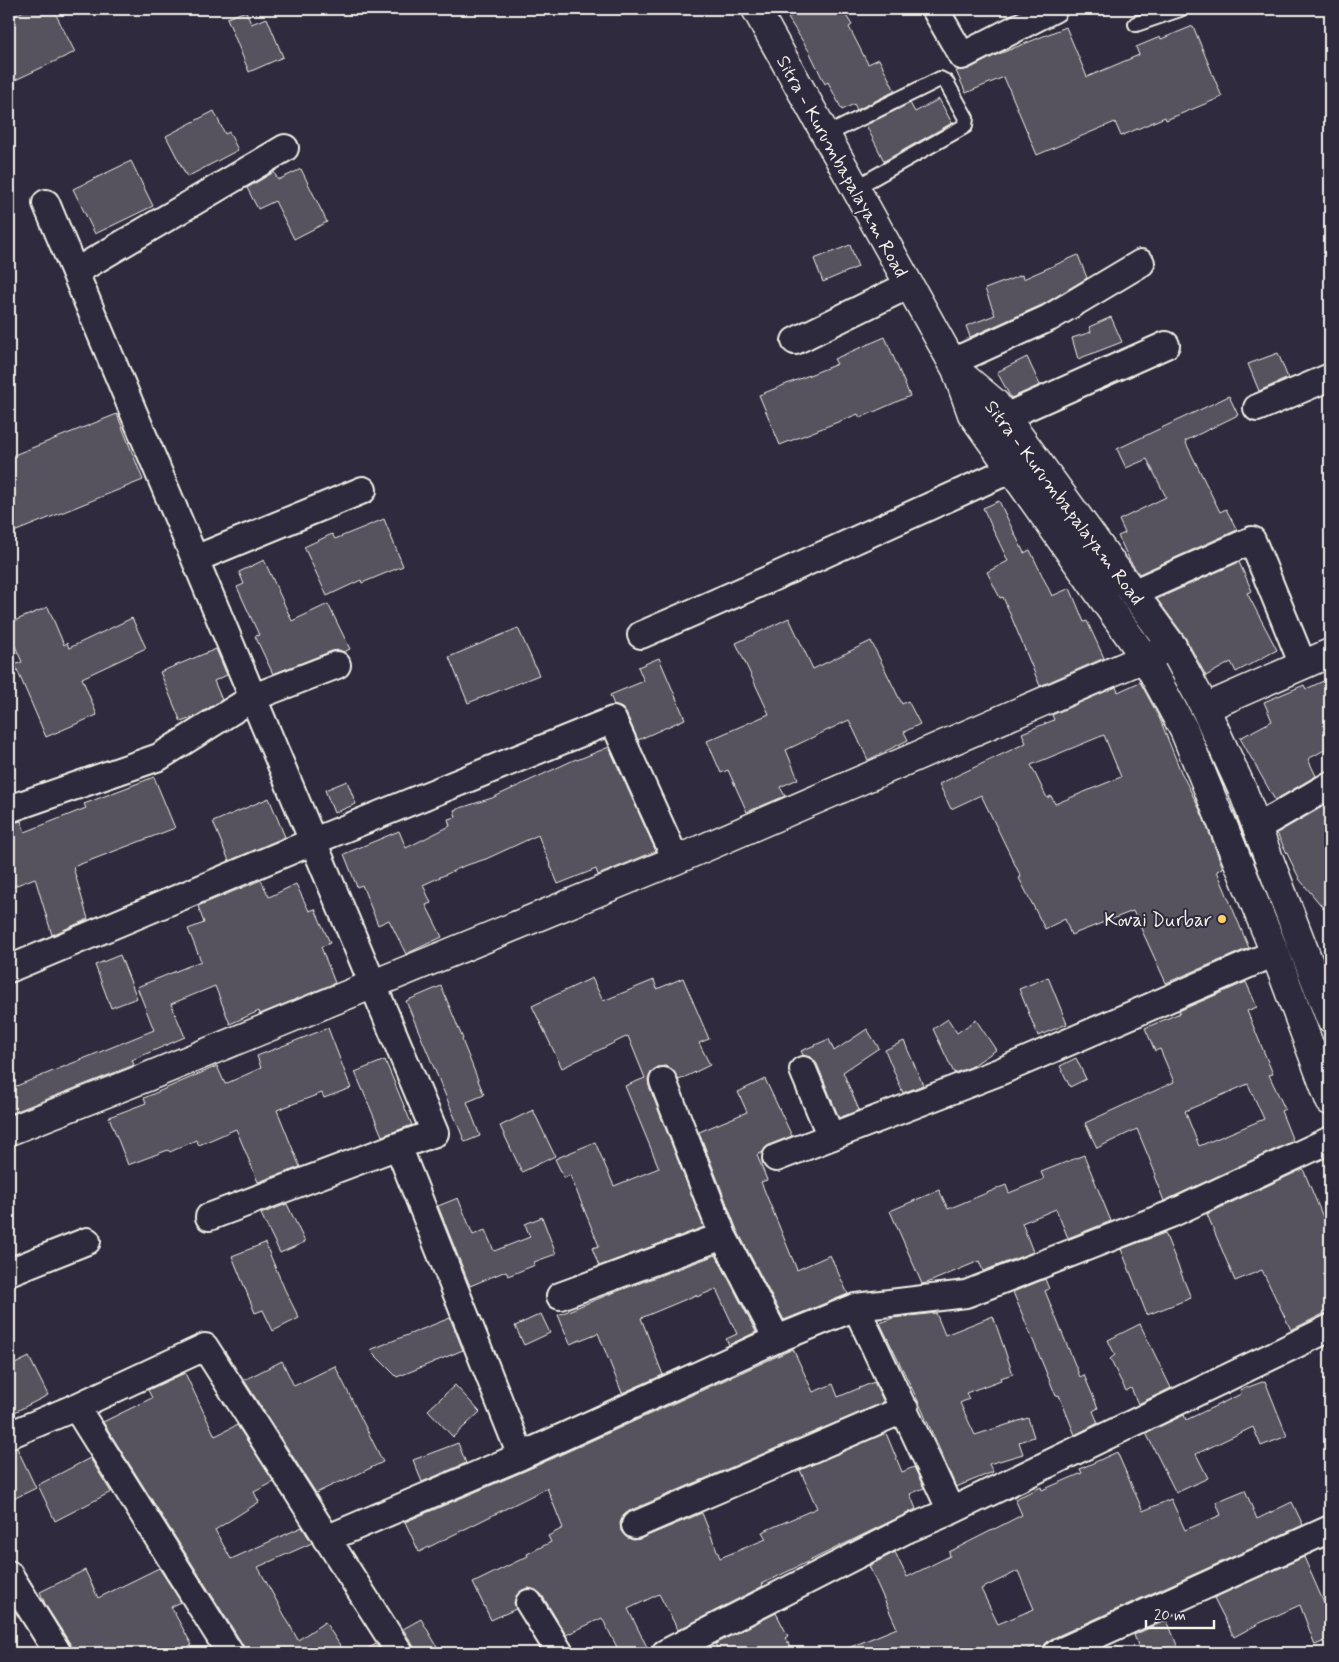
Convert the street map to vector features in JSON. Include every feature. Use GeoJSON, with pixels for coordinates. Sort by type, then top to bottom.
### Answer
{"type":"FeatureCollection","features":[{"type":"Feature","properties":{"kind":"main road","name":"Sitra - Kurumbapalayam Road"},"geometry":{"type":"LineString","coordinates":[[756,9],[954,366],[995,403],[1172,646],[1205,708],[1244,791],[1330,1018]]}},
{"type":"Feature","properties":{"kind":"main road"},"geometry":{"type":"LineString","coordinates":[[954,366],[972,414],[1145,658],[1184,730],[1275,953],[1330,1101]]}},
{"type":"Feature","properties":{"kind":"main road"},"geometry":{"type":"LineString","coordinates":[[9,1131],[147,1077],[676,860],[1172,646]]}},
{"type":"Feature","properties":{"kind":"main road"},"geometry":{"type":"LineString","coordinates":[[1205,708],[1330,653]]}},
{"type":"Feature","properties":{"kind":"street"},"geometry":{"type":"LineString","coordinates":[[935,9],[962,56],[1054,9]]}},
{"type":"Feature","properties":{"kind":"street"},"geometry":{"type":"LineString","coordinates":[[75,272],[285,148]]}},
{"type":"Feature","properties":{"kind":"street"},"geometry":{"type":"LineString","coordinates":[[46,204],[435,1133],[209,1217]]}},
{"type":"Feature","properties":{"kind":"street"},"geometry":{"type":"LineString","coordinates":[[954,366],[1049,318],[1142,263]]}},
{"type":"Feature","properties":{"kind":"street"},"geometry":{"type":"LineString","coordinates":[[795,341],[909,285]]}},
{"type":"Feature","properties":{"kind":"street"},"geometry":{"type":"LineString","coordinates":[[1005,416],[1166,345]]}},
{"type":"Feature","properties":{"kind":"street"},"geometry":{"type":"LineString","coordinates":[[1257,408],[1330,377]]}},
{"type":"Feature","properties":{"kind":"street"},"geometry":{"type":"LineString","coordinates":[[641,634],[766,581],[1012,469]]}},
{"type":"Feature","properties":{"kind":"street"},"geometry":{"type":"LineString","coordinates":[[195,559],[363,490]]}},
{"type":"Feature","properties":{"kind":"street"},"geometry":{"type":"LineString","coordinates":[[1133,593],[1252,540],[1302,665]]}},
{"type":"Feature","properties":{"kind":"street"},"geometry":{"type":"LineString","coordinates":[[9,809],[159,757],[254,697],[337,665]]}},
{"type":"Feature","properties":{"kind":"street"},"geometry":{"type":"LineString","coordinates":[[9,969],[314,841],[613,720],[676,860]]}},
{"type":"Feature","properties":{"kind":"street"},"geometry":{"type":"LineString","coordinates":[[1258,828],[1330,785]]}},
{"type":"Feature","properties":{"kind":"street"},"geometry":{"type":"LineString","coordinates":[[776,1158],[999,1072],[1275,953]]}},
{"type":"Feature","properties":{"kind":"street"},"geometry":{"type":"LineString","coordinates":[[803,1070],[831,1137]]}},
{"type":"Feature","properties":{"kind":"street"},"geometry":{"type":"LineString","coordinates":[[664,1081],[723,1236],[777,1339]]}},
{"type":"Feature","properties":{"kind":"street"},"geometry":{"type":"LineString","coordinates":[[326,1539],[521,1456],[777,1339],[856,1307],[966,1294],[1171,1214],[1330,1140]]}},
{"type":"Feature","properties":{"kind":"street"},"geometry":{"type":"LineString","coordinates":[[398,1146],[521,1456]]}},
{"type":"Feature","properties":{"kind":"street"},"geometry":{"type":"LineString","coordinates":[[560,1296],[723,1236]]}},
{"type":"Feature","properties":{"kind":"street"},"geometry":{"type":"LineString","coordinates":[[9,1272],[87,1241]]}},
{"type":"Feature","properties":{"kind":"street"},"geometry":{"type":"LineString","coordinates":[[856,1307],[951,1511]]}},
{"type":"Feature","properties":{"kind":"street"},"geometry":{"type":"LineString","coordinates":[[664,1653],[906,1530],[951,1511],[1330,1328]]}},
{"type":"Feature","properties":{"kind":"street"},"geometry":{"type":"LineString","coordinates":[[9,1435],[76,1407],[205,1346],[400,1653]]}},
{"type":"Feature","properties":{"kind":"street"},"geometry":{"type":"LineString","coordinates":[[76,1407],[230,1653]]}},
{"type":"Feature","properties":{"kind":"street"},"geometry":{"type":"LineString","coordinates":[[635,1525],[905,1409]]}},
{"type":"Feature","properties":{"kind":"street"},"geometry":{"type":"LineString","coordinates":[[1057,1653],[1330,1529]]}},
{"type":"Feature","properties":{"kind":"street"},"geometry":{"type":"LineString","coordinates":[[9,1574],[58,1653]]}},
{"type":"Feature","properties":{"kind":"street"},"geometry":{"type":"LineString","coordinates":[[529,1603],[560,1653]]}},
{"type":"Feature","properties":{"kind":"lane"},"geometry":{"type":"LineString","coordinates":[[1136,24],[1180,9]]}},
{"type":"Feature","properties":{"kind":"lane"},"geometry":{"type":"LineString","coordinates":[[826,135],[940,78],[946,82],[966,118],[965,126],[855,188]]}},
{"type":"Feature","properties":{"kind":"building"},"geometry":{"type":"Polygon","coordinates":[[[27,9],[53,9],[75,52],[9,83],[9,19],[27,9]]]}},
{"type":"Feature","properties":{"kind":"building"},"geometry":{"type":"Polygon","coordinates":[[[803,9],[842,9],[852,25],[849,27],[868,64],[879,59],[895,91],[857,110],[854,104],[842,110],[828,82],[825,84],[809,51],[788,18],[803,9]]]}},
{"type":"Feature","properties":{"kind":"building"},"geometry":{"type":"Polygon","coordinates":[[[246,11],[251,24],[267,18],[283,57],[249,72],[227,18],[246,11]]]}},
{"type":"Feature","properties":{"kind":"building"},"geometry":{"type":"Polygon","coordinates":[[[1193,26],[1222,97],[1166,120],[1165,117],[1121,136],[1115,122],[1037,155],[1004,77],[966,93],[956,71],[969,69],[994,56],[1066,27],[1087,77],[1139,55],[1136,47],[1193,26]]]}},
{"type":"Feature","properties":{"kind":"building"},"geometry":{"type":"Polygon","coordinates":[[[939,99],[952,123],[884,161],[866,125],[910,103],[915,112],[939,99]]]}},
{"type":"Feature","properties":{"kind":"building"},"geometry":{"type":"Polygon","coordinates":[[[214,111],[225,134],[229,132],[238,150],[187,177],[166,136],[214,111]]]}},
{"type":"Feature","properties":{"kind":"building"},"geometry":{"type":"Polygon","coordinates":[[[131,161],[153,206],[95,234],[73,189],[131,161]]]}},
{"type":"Feature","properties":{"kind":"building"},"geometry":{"type":"Polygon","coordinates":[[[301,169],[327,222],[294,239],[275,201],[258,209],[247,188],[274,172],[278,180],[301,169]]]}},
{"type":"Feature","properties":{"kind":"building"},"geometry":{"type":"Polygon","coordinates":[[[850,245],[858,267],[823,282],[814,259],[850,245]]]}},
{"type":"Feature","properties":{"kind":"building"},"geometry":{"type":"Polygon","coordinates":[[[1078,255],[1087,278],[1042,305],[970,337],[966,326],[995,315],[985,289],[1022,275],[1023,279],[1078,255]]]}},
{"type":"Feature","properties":{"kind":"building"},"geometry":{"type":"Polygon","coordinates":[[[1111,317],[1122,342],[1078,359],[1072,338],[1091,332],[1089,327],[1111,317]]]}},
{"type":"Feature","properties":{"kind":"building"},"geometry":{"type":"Polygon","coordinates":[[[885,337],[910,396],[860,418],[858,414],[780,445],[759,395],[837,364],[834,359],[885,337]]]}},
{"type":"Feature","properties":{"kind":"building"},"geometry":{"type":"Polygon","coordinates":[[[1278,353],[1288,378],[1259,391],[1248,364],[1278,353]]]}},
{"type":"Feature","properties":{"kind":"building"},"geometry":{"type":"Polygon","coordinates":[[[1027,357],[1040,385],[1011,398],[997,372],[1027,357]]]}},
{"type":"Feature","properties":{"kind":"building"},"geometry":{"type":"Polygon","coordinates":[[[1229,396],[1238,415],[1185,441],[1220,512],[1226,509],[1237,530],[1139,574],[1130,561],[1118,536],[1125,533],[1119,520],[1166,497],[1147,459],[1126,468],[1117,449],[1229,396]]]}},
{"type":"Feature","properties":{"kind":"building"},"geometry":{"type":"Polygon","coordinates":[[[117,414],[143,480],[9,534],[9,457],[117,414]]]}},
{"type":"Feature","properties":{"kind":"building"},"geometry":{"type":"Polygon","coordinates":[[[999,501],[1024,553],[1030,550],[1052,596],[1070,588],[1084,622],[1087,621],[1104,658],[1040,686],[1003,597],[1000,598],[987,572],[1008,561],[983,508],[999,501]]]}},
{"type":"Feature","properties":{"kind":"building"},"geometry":{"type":"Polygon","coordinates":[[[384,519],[403,566],[362,583],[361,580],[327,596],[304,547],[332,534],[335,539],[384,519]]]}},
{"type":"Feature","properties":{"kind":"building"},"geometry":{"type":"Polygon","coordinates":[[[264,560],[292,621],[328,604],[350,649],[344,652],[339,650],[332,651],[273,674],[255,636],[259,635],[237,587],[244,584],[239,572],[264,560]]]}},
{"type":"Feature","properties":{"kind":"building"},"geometry":{"type":"Polygon","coordinates":[[[1239,562],[1252,591],[1247,593],[1277,650],[1236,672],[1231,662],[1206,676],[1185,637],[1157,599],[1239,562]]]}},
{"type":"Feature","properties":{"kind":"building"},"geometry":{"type":"Polygon","coordinates":[[[48,607],[64,645],[67,643],[69,648],[132,618],[146,648],[82,678],[97,715],[46,737],[15,665],[22,662],[9,632],[9,623],[48,607]]]}},
{"type":"Feature","properties":{"kind":"building"},"geometry":{"type":"Polygon","coordinates":[[[789,618],[813,669],[871,641],[902,704],[908,701],[920,724],[904,732],[908,740],[868,760],[849,720],[786,750],[798,779],[780,787],[785,796],[747,812],[728,770],[721,773],[707,741],[769,714],[736,643],[789,618]]]}},
{"type":"Feature","properties":{"kind":"building"},"geometry":{"type":"Polygon","coordinates":[[[518,628],[539,675],[468,703],[449,657],[518,628]]]}},
{"type":"Feature","properties":{"kind":"building"},"geometry":{"type":"Polygon","coordinates":[[[216,649],[227,675],[214,681],[222,700],[194,717],[181,722],[160,672],[216,649]]]}},
{"type":"Feature","properties":{"kind":"building"},"geometry":{"type":"Polygon","coordinates":[[[659,658],[685,719],[638,740],[626,713],[622,708],[614,705],[610,695],[644,681],[638,667],[659,658]]]}},
{"type":"Feature","properties":{"kind":"building"},"geometry":{"type":"Polygon","coordinates":[[[1330,678],[1330,747],[1308,759],[1316,776],[1275,800],[1240,738],[1272,721],[1264,702],[1304,685],[1306,689],[1330,678]]]}},
{"type":"Feature","properties":{"kind":"building"},"geometry":{"type":"Polygon","coordinates":[[[1140,682],[1159,717],[1181,772],[1201,812],[1223,868],[1217,871],[1249,948],[1166,983],[1133,911],[1071,935],[1065,919],[1045,929],[981,795],[951,809],[939,784],[1026,743],[1022,733],[1054,720],[1052,715],[1116,687],[1118,692],[1140,682]],[[1104,735],[1031,765],[1047,798],[1051,796],[1055,804],[1121,777],[1104,735]]]}},
{"type":"Feature","properties":{"kind":"building"},"geometry":{"type":"Polygon","coordinates":[[[609,747],[656,851],[598,875],[596,869],[558,884],[538,835],[423,885],[431,903],[426,905],[442,937],[406,954],[389,920],[378,925],[362,885],[357,887],[344,854],[399,831],[406,848],[450,826],[448,819],[456,817],[454,810],[492,798],[576,759],[609,747]]]}},
{"type":"Feature","properties":{"kind":"building"},"geometry":{"type":"Polygon","coordinates":[[[154,777],[175,828],[73,867],[88,919],[52,935],[35,878],[9,888],[9,824],[21,821],[25,832],[86,808],[84,804],[154,777]]]}},
{"type":"Feature","properties":{"kind":"building"},"geometry":{"type":"Polygon","coordinates":[[[347,781],[356,804],[334,813],[325,790],[347,781]]]}},
{"type":"Feature","properties":{"kind":"building"},"geometry":{"type":"Polygon","coordinates":[[[269,798],[285,837],[229,861],[213,822],[269,798]]]}},
{"type":"Feature","properties":{"kind":"building"},"geometry":{"type":"Polygon","coordinates":[[[1329,803],[1330,916],[1300,880],[1277,833],[1329,803]]]}},
{"type":"Feature","properties":{"kind":"building"},"geometry":{"type":"Polygon","coordinates":[[[261,880],[269,897],[296,884],[309,911],[315,909],[330,943],[321,947],[335,983],[260,1014],[259,1011],[230,1024],[215,986],[171,1004],[185,1037],[132,1060],[134,1065],[9,1114],[9,1089],[154,1030],[137,987],[201,961],[188,929],[204,923],[198,906],[261,880]]]}},
{"type":"Feature","properties":{"kind":"building"},"geometry":{"type":"Polygon","coordinates":[[[120,955],[137,998],[111,1008],[95,965],[120,955]]]}},
{"type":"Feature","properties":{"kind":"building"},"geometry":{"type":"Polygon","coordinates":[[[1048,977],[1067,1024],[1038,1036],[1019,989],[1048,977]]]}},
{"type":"Feature","properties":{"kind":"building"},"geometry":{"type":"Polygon","coordinates":[[[592,978],[603,1001],[654,980],[657,989],[683,978],[709,1039],[699,1043],[710,1065],[679,1080],[672,1069],[665,1066],[658,1067],[652,1071],[648,1079],[649,1086],[704,1227],[599,1266],[592,1248],[599,1246],[570,1175],[564,1178],[555,1159],[595,1142],[614,1186],[659,1168],[625,1086],[645,1078],[628,1036],[562,1068],[532,1006],[592,978]]]}},
{"type":"Feature","properties":{"kind":"building"},"geometry":{"type":"Polygon","coordinates":[[[1246,982],[1257,1007],[1247,1011],[1273,1074],[1269,1075],[1285,1109],[1281,1111],[1293,1141],[1164,1201],[1154,1176],[1156,1175],[1137,1129],[1097,1148],[1085,1123],[1174,1082],[1160,1049],[1155,1051],[1145,1028],[1180,1013],[1179,1011],[1246,982]],[[1248,1084],[1185,1111],[1199,1146],[1264,1119],[1248,1084]]]}},
{"type":"Feature","properties":{"kind":"building"},"geometry":{"type":"Polygon","coordinates":[[[441,986],[484,1095],[467,1102],[480,1136],[465,1142],[406,1001],[441,986]]]}},
{"type":"Feature","properties":{"kind":"building"},"geometry":{"type":"Polygon","coordinates":[[[948,1019],[957,1033],[976,1020],[996,1050],[971,1067],[954,1073],[933,1029],[948,1019]]]}},
{"type":"Feature","properties":{"kind":"building"},"geometry":{"type":"Polygon","coordinates":[[[328,1028],[351,1088],[324,1098],[322,1093],[277,1110],[300,1167],[258,1182],[236,1129],[199,1145],[196,1140],[170,1152],[168,1150],[128,1165],[109,1117],[146,1103],[144,1098],[217,1066],[225,1084],[261,1068],[257,1056],[328,1028]]]}},
{"type":"Feature","properties":{"kind":"building"},"geometry":{"type":"Polygon","coordinates":[[[867,1029],[879,1048],[843,1072],[859,1110],[839,1118],[817,1064],[812,1058],[803,1055],[801,1051],[829,1039],[834,1051],[867,1029]]]}},
{"type":"Feature","properties":{"kind":"building"},"geometry":{"type":"Polygon","coordinates":[[[904,1041],[923,1085],[903,1093],[885,1050],[904,1041]]]}},
{"type":"Feature","properties":{"kind":"building"},"geometry":{"type":"Polygon","coordinates":[[[1076,1058],[1086,1079],[1070,1087],[1060,1066],[1076,1058]]]}},
{"type":"Feature","properties":{"kind":"building"},"geometry":{"type":"Polygon","coordinates":[[[385,1060],[412,1125],[382,1136],[355,1072],[385,1060]]]}},
{"type":"Feature","properties":{"kind":"building"},"geometry":{"type":"Polygon","coordinates":[[[765,1079],[792,1136],[771,1144],[757,1155],[767,1180],[761,1182],[797,1270],[830,1255],[848,1294],[784,1320],[737,1230],[699,1132],[747,1112],[738,1092],[765,1079]]]}},
{"type":"Feature","properties":{"kind":"building"},"geometry":{"type":"Polygon","coordinates":[[[533,1110],[555,1156],[522,1172],[500,1126],[533,1110]]]}},
{"type":"Feature","properties":{"kind":"building"},"geometry":{"type":"Polygon","coordinates":[[[1084,1155],[1111,1221],[1068,1238],[1056,1209],[1022,1223],[1033,1252],[983,1271],[979,1261],[922,1284],[890,1211],[939,1190],[948,1209],[1006,1185],[1009,1193],[1044,1179],[1041,1172],[1084,1155]]]}},
{"type":"Feature","properties":{"kind":"building"},"geometry":{"type":"Polygon","coordinates":[[[1303,1169],[1330,1234],[1330,1313],[1323,1314],[1291,1330],[1262,1270],[1235,1281],[1207,1214],[1303,1169]]]}},
{"type":"Feature","properties":{"kind":"building"},"geometry":{"type":"Polygon","coordinates":[[[458,1198],[473,1235],[485,1230],[494,1251],[530,1237],[525,1224],[542,1217],[556,1254],[534,1262],[535,1265],[508,1276],[506,1271],[470,1286],[438,1206],[458,1198]]]}},
{"type":"Feature","properties":{"kind":"building"},"geometry":{"type":"Polygon","coordinates":[[[287,1204],[305,1242],[280,1253],[261,1214],[287,1204]]]}},
{"type":"Feature","properties":{"kind":"building"},"geometry":{"type":"Polygon","coordinates":[[[1165,1233],[1191,1298],[1147,1315],[1121,1249],[1165,1233]]]}},
{"type":"Feature","properties":{"kind":"building"},"geometry":{"type":"Polygon","coordinates":[[[265,1243],[299,1318],[273,1331],[263,1310],[255,1313],[232,1256],[265,1243]]]}},
{"type":"Feature","properties":{"kind":"building"},"geometry":{"type":"Polygon","coordinates":[[[716,1255],[756,1332],[729,1345],[726,1339],[737,1334],[716,1289],[697,1297],[696,1295],[641,1318],[663,1375],[622,1393],[598,1333],[570,1344],[558,1315],[716,1255]]]}},
{"type":"Feature","properties":{"kind":"building"},"geometry":{"type":"Polygon","coordinates":[[[1045,1279],[1049,1289],[1045,1291],[1080,1377],[1084,1375],[1098,1408],[1093,1411],[1098,1423],[1075,1435],[1059,1395],[1056,1396],[1013,1292],[1045,1279]]]}},
{"type":"Feature","properties":{"kind":"building"},"geometry":{"type":"Polygon","coordinates":[[[936,1313],[945,1335],[993,1316],[1013,1374],[966,1393],[969,1399],[960,1403],[975,1435],[1028,1418],[1034,1437],[1019,1442],[1023,1454],[989,1464],[993,1472],[956,1487],[919,1403],[880,1323],[893,1318],[936,1313]]]}},
{"type":"Feature","properties":{"kind":"building"},"geometry":{"type":"Polygon","coordinates":[[[541,1314],[550,1333],[524,1345],[515,1326],[541,1314]]]}},
{"type":"Feature","properties":{"kind":"building"},"geometry":{"type":"Polygon","coordinates":[[[450,1318],[463,1350],[397,1377],[370,1350],[450,1318]]]}},
{"type":"Feature","properties":{"kind":"building"},"geometry":{"type":"Polygon","coordinates":[[[1140,1324],[1171,1388],[1138,1404],[1131,1388],[1126,1391],[1110,1359],[1115,1355],[1108,1340],[1140,1324]]]}},
{"type":"Feature","properties":{"kind":"building"},"geometry":{"type":"Polygon","coordinates":[[[793,1349],[813,1392],[833,1384],[838,1397],[874,1382],[884,1402],[629,1511],[623,1516],[620,1523],[621,1531],[626,1537],[633,1540],[640,1539],[702,1513],[720,1558],[766,1539],[762,1532],[817,1508],[800,1470],[886,1433],[902,1472],[914,1467],[924,1488],[910,1494],[916,1509],[762,1584],[763,1586],[678,1630],[659,1594],[628,1609],[650,1653],[620,1653],[602,1618],[566,1635],[542,1595],[536,1590],[529,1588],[522,1590],[516,1596],[514,1603],[516,1609],[491,1620],[473,1583],[528,1556],[527,1554],[551,1542],[548,1536],[563,1528],[547,1488],[419,1552],[405,1522],[527,1470],[793,1349]]]}},
{"type":"Feature","properties":{"kind":"building"},"geometry":{"type":"Polygon","coordinates":[[[29,1357],[48,1395],[9,1415],[9,1367],[29,1357]]]}},
{"type":"Feature","properties":{"kind":"building"},"geometry":{"type":"Polygon","coordinates":[[[282,1361],[294,1386],[335,1366],[383,1462],[316,1493],[244,1380],[282,1361]]]}},
{"type":"Feature","properties":{"kind":"building"},"geometry":{"type":"Polygon","coordinates":[[[185,1373],[215,1436],[237,1425],[274,1482],[254,1492],[259,1502],[215,1530],[231,1559],[302,1527],[312,1543],[258,1567],[298,1640],[325,1622],[345,1653],[245,1653],[243,1645],[103,1422],[152,1398],[148,1390],[185,1373]]]}},
{"type":"Feature","properties":{"kind":"building"},"geometry":{"type":"Polygon","coordinates":[[[1265,1381],[1287,1436],[1261,1446],[1253,1427],[1196,1454],[1208,1478],[1176,1493],[1146,1433],[1184,1415],[1186,1420],[1241,1394],[1240,1390],[1265,1381]]]}},
{"type":"Feature","properties":{"kind":"building"},"geometry":{"type":"Polygon","coordinates":[[[455,1385],[480,1412],[453,1437],[428,1410],[455,1385]]]}},
{"type":"Feature","properties":{"kind":"building"},"geometry":{"type":"Polygon","coordinates":[[[458,1443],[466,1463],[422,1482],[413,1460],[458,1443]]]}},
{"type":"Feature","properties":{"kind":"building"},"geometry":{"type":"Polygon","coordinates":[[[17,1448],[36,1488],[9,1501],[9,1450],[17,1448]]]}},
{"type":"Feature","properties":{"kind":"building"},"geometry":{"type":"Polygon","coordinates":[[[1117,1452],[1143,1511],[1171,1499],[1185,1530],[1221,1515],[1216,1502],[1245,1490],[1257,1519],[1292,1502],[1303,1525],[1051,1639],[1038,1652],[1036,1646],[1019,1653],[836,1653],[897,1628],[869,1566],[895,1552],[907,1577],[950,1556],[949,1552],[1022,1515],[1015,1499],[1041,1487],[1042,1490],[1082,1473],[1080,1469],[1117,1452]],[[1018,1571],[981,1589],[998,1624],[1034,1609],[1018,1571]]]}},
{"type":"Feature","properties":{"kind":"building"},"geometry":{"type":"Polygon","coordinates":[[[90,1458],[111,1492],[55,1521],[38,1485],[90,1458]]]}},
{"type":"Feature","properties":{"kind":"building"},"geometry":{"type":"Polygon","coordinates":[[[1304,1557],[1330,1617],[1330,1639],[1315,1645],[1300,1605],[1234,1637],[1214,1598],[1304,1557]]]}},
{"type":"Feature","properties":{"kind":"building"},"geometry":{"type":"Polygon","coordinates":[[[159,1568],[181,1602],[171,1607],[192,1645],[177,1653],[73,1653],[71,1645],[46,1606],[40,1592],[85,1570],[98,1598],[159,1568]]]}},
{"type":"Feature","properties":{"kind":"building"},"geometry":{"type":"Polygon","coordinates":[[[776,1613],[788,1636],[785,1638],[795,1653],[720,1653],[715,1644],[776,1613]]]}},
{"type":"Feature","properties":{"kind":"building"},"geometry":{"type":"Polygon","coordinates":[[[421,1619],[441,1653],[415,1653],[413,1645],[403,1629],[421,1619]]]}},
{"type":"Feature","properties":{"kind":"building"},"geometry":{"type":"Polygon","coordinates":[[[1167,1620],[1180,1653],[1141,1653],[1134,1635],[1167,1620]]]}},
{"type":"Feature","properties":{"kind":"building"},"geometry":{"type":"Polygon","coordinates":[[[376,1644],[382,1653],[360,1653],[376,1644]]]}},
{"type":"Feature","properties":{"kind":"place","name":"Kovai Durbar"},"geometry":{"type":"Point","coordinates":[1222,919]}}]}
